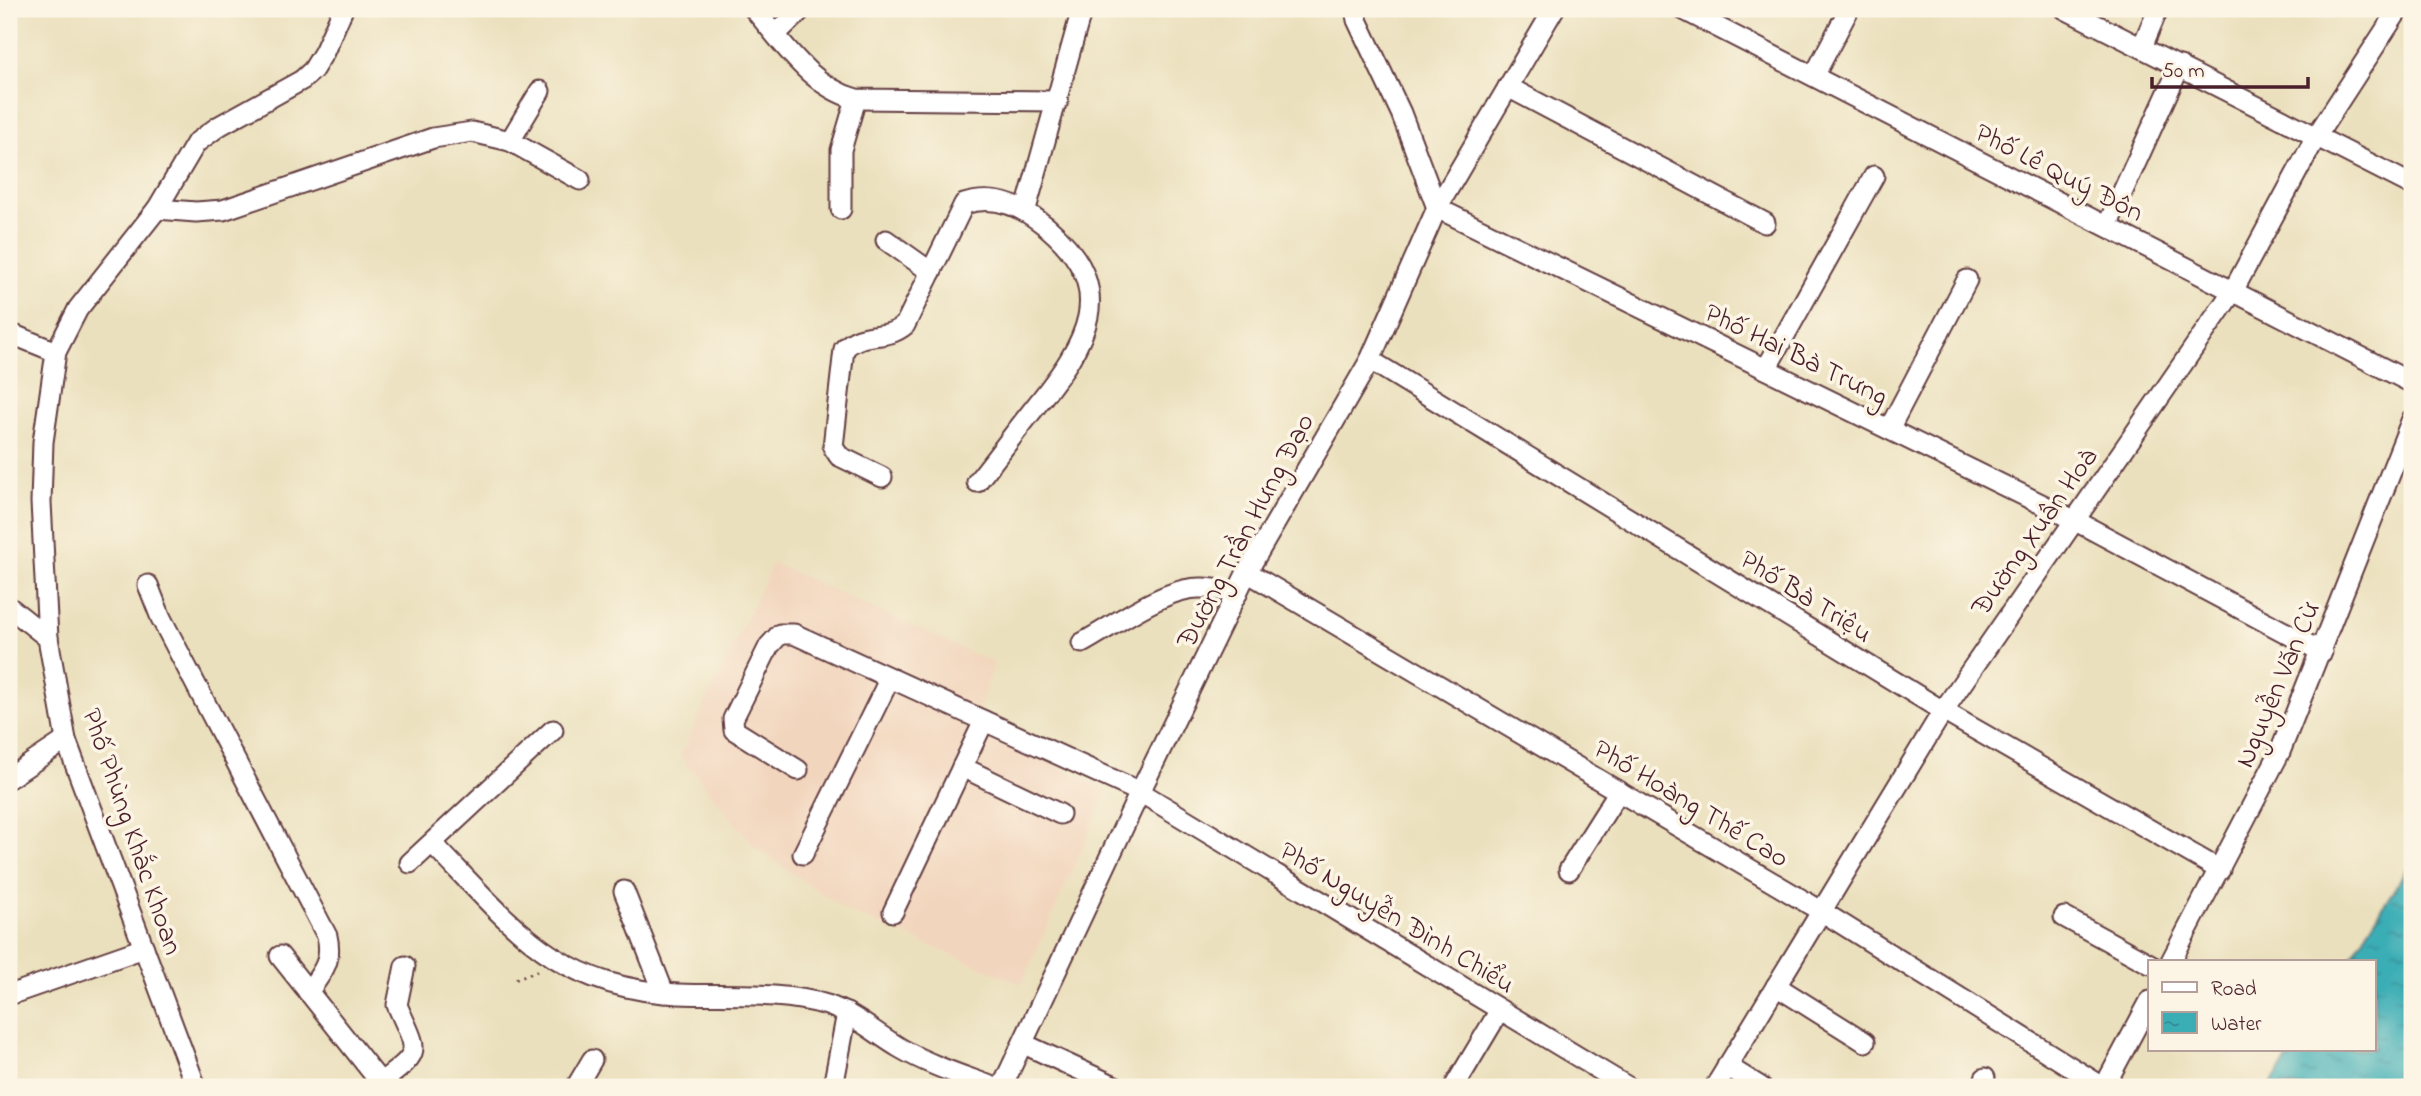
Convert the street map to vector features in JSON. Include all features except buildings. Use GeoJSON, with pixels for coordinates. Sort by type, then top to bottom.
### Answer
{"type":"FeatureCollection","features":[{"type":"Feature","properties":{"kind":"street","name":"Phố Phùng Khắc Khoan"},"geometry":{"type":"LineString","coordinates":[[196,1087],[66,740],[48,638],[41,502],[43,442],[56,352],[78,309],[157,209],[196,143],[219,126],[302,80],[313,70],[343,9]]}},
{"type":"Feature","properties":{"kind":"street"},"geometry":{"type":"LineString","coordinates":[[754,9],[806,70],[832,92],[856,99],[1058,101]]}},
{"type":"Feature","properties":{"kind":"street"},"geometry":{"type":"LineString","coordinates":[[776,34],[802,9]]}},
{"type":"Feature","properties":{"kind":"street"},"geometry":{"type":"LineString","coordinates":[[1026,209],[1082,9]]}},
{"type":"Feature","properties":{"kind":"street"},"geometry":{"type":"LineString","coordinates":[[1355,9],[1357,20],[1401,113],[1437,208]]}},
{"type":"Feature","properties":{"kind":"street","name":"Đường Trần Hưng Đạo"},"geometry":{"type":"LineString","coordinates":[[1002,1087],[1140,792],[1248,572],[1370,360],[1437,208],[1554,9]]}},
{"type":"Feature","properties":{"kind":"street","name":"Phố Lê Quý Đôn"},"geometry":{"type":"LineString","coordinates":[[1682,9],[1709,15],[1814,76],[2412,383]]}},
{"type":"Feature","properties":{"kind":"street"},"geometry":{"type":"LineString","coordinates":[[1814,76],[1849,9]]}},
{"type":"Feature","properties":{"kind":"street"},"geometry":{"type":"LineString","coordinates":[[2065,9],[2412,184]]}},
{"type":"Feature","properties":{"kind":"street"},"geometry":{"type":"LineString","coordinates":[[2142,47],[2158,9]]}},
{"type":"Feature","properties":{"kind":"street","name":"Đường Xuân Hoà"},"geometry":{"type":"LineString","coordinates":[[1715,1087],[1943,711],[2233,290],[2317,135],[2399,9]]}},
{"type":"Feature","properties":{"kind":"street"},"geometry":{"type":"LineString","coordinates":[[2108,226],[2180,66]]}},
{"type":"Feature","properties":{"kind":"street"},"geometry":{"type":"LineString","coordinates":[[1508,86],[1765,223]]}},
{"type":"Feature","properties":{"kind":"street"},"geometry":{"type":"LineString","coordinates":[[510,141],[540,91]]}},
{"type":"Feature","properties":{"kind":"street"},"geometry":{"type":"LineString","coordinates":[[841,209],[841,150],[856,99]]}},
{"type":"Feature","properties":{"kind":"street"},"geometry":{"type":"LineString","coordinates":[[157,209],[196,212],[223,210],[432,138],[472,132],[510,141],[580,180]]}},
{"type":"Feature","properties":{"kind":"street"},"geometry":{"type":"LineString","coordinates":[[1766,369],[1874,176]]}},
{"type":"Feature","properties":{"kind":"street"},"geometry":{"type":"LineString","coordinates":[[882,477],[839,456],[833,447],[844,349],[854,338],[895,333],[905,325],[964,204],[981,199],[1026,209],[1069,246],[1084,271],[1090,298],[1087,329],[1067,367],[977,482]]}},
{"type":"Feature","properties":{"kind":"street","name":"Phố Hai Bà Trưng"},"geometry":{"type":"LineString","coordinates":[[1437,208],[2074,520],[2322,652]]}},
{"type":"Feature","properties":{"kind":"street"},"geometry":{"type":"LineString","coordinates":[[886,240],[931,272]]}},
{"type":"Feature","properties":{"kind":"street"},"geometry":{"type":"LineString","coordinates":[[1889,429],[1967,280]]}},
{"type":"Feature","properties":{"kind":"street"},"geometry":{"type":"LineString","coordinates":[[9,333],[56,352]]}},
{"type":"Feature","properties":{"kind":"street","name":"Phố Bà Triệu"},"geometry":{"type":"LineString","coordinates":[[1370,360],[1943,711],[2220,870]]}},
{"type":"Feature","properties":{"kind":"street","name":"Nguyễn Văn Cừ"},"geometry":{"type":"LineString","coordinates":[[2172,960],[2280,752],[2322,652],[2412,419]]}},
{"type":"Feature","properties":{"kind":"street","name":"Phố Hoàng Thế Cao"},"geometry":{"type":"LineString","coordinates":[[1248,572],[1821,911],[2104,1087]]}},
{"type":"Feature","properties":{"kind":"street"},"geometry":{"type":"LineString","coordinates":[[148,585],[161,618],[327,936],[331,951],[327,967],[307,992]]}},
{"type":"Feature","properties":{"kind":"street"},"geometry":{"type":"LineString","coordinates":[[1082,643],[1157,601],[1183,591],[1198,587],[1237,594]]}},
{"type":"Feature","properties":{"kind":"street"},"geometry":{"type":"LineString","coordinates":[[9,607],[48,638]]}},
{"type":"Feature","properties":{"kind":"street","name":"Phố Nguyễn Đình Chiểu"},"geometry":{"type":"LineString","coordinates":[[798,770],[734,730],[733,719],[769,646],[780,634],[794,634],[1140,792],[1628,1087]]}},
{"type":"Feature","properties":{"kind":"street"},"geometry":{"type":"LineString","coordinates":[[803,854],[890,678]]}},
{"type":"Feature","properties":{"kind":"street"},"geometry":{"type":"LineString","coordinates":[[894,912],[984,721]]}},
{"type":"Feature","properties":{"kind":"street"},"geometry":{"type":"LineString","coordinates":[[410,863],[553,730]]}},
{"type":"Feature","properties":{"kind":"street"},"geometry":{"type":"LineString","coordinates":[[9,778],[66,740]]}},
{"type":"Feature","properties":{"kind":"street"},"geometry":{"type":"LineString","coordinates":[[962,767],[1060,814]]}},
{"type":"Feature","properties":{"kind":"street"},"geometry":{"type":"LineString","coordinates":[[1569,870],[1619,792]]}},
{"type":"Feature","properties":{"kind":"street"},"geometry":{"type":"LineString","coordinates":[[433,844],[530,942],[559,962],[600,981],[664,993],[795,999],[847,1013],[926,1062],[993,1087]]}},
{"type":"Feature","properties":{"kind":"street"},"geometry":{"type":"LineString","coordinates":[[624,891],[664,993]]}},
{"type":"Feature","properties":{"kind":"street"},"geometry":{"type":"LineString","coordinates":[[2064,917],[2148,963]]}},
{"type":"Feature","properties":{"kind":"street"},"geometry":{"type":"LineString","coordinates":[[12,994],[144,948]]}},
{"type":"Feature","properties":{"kind":"street"},"geometry":{"type":"LineString","coordinates":[[280,956],[382,1085],[410,1060],[413,1052],[412,1034],[397,1005],[405,966]]}},
{"type":"Feature","properties":{"kind":"street"},"geometry":{"type":"LineString","coordinates":[[1776,986],[1865,1042]]}},
{"type":"Feature","properties":{"kind":"street"},"geometry":{"type":"LineString","coordinates":[[2104,1087],[2148,1005]]}},
{"type":"Feature","properties":{"kind":"street"},"geometry":{"type":"LineString","coordinates":[[1454,1087],[1500,1010]]}},
{"type":"Feature","properties":{"kind":"street"},"geometry":{"type":"LineString","coordinates":[[834,1087],[847,1013]]}},
{"type":"Feature","properties":{"kind":"street"},"geometry":{"type":"LineString","coordinates":[[1024,1044],[1117,1087]]}},
{"type":"Feature","properties":{"kind":"street"},"geometry":{"type":"LineString","coordinates":[[576,1087],[593,1060]]}},
{"type":"Feature","properties":{"kind":"street"},"geometry":{"type":"LineString","coordinates":[[1727,1066],[1761,1087]]}},
{"type":"Feature","properties":{"kind":"shaded area"},"geometry":{"type":"Polygon","coordinates":[[[773,563],[994,663],[974,725],[1107,791],[1022,984],[845,910],[755,847],[680,756],[773,563]]]}},
{"type":"Feature","properties":{"kind":"water"},"geometry":{"type":"Polygon","coordinates":[[[2412,861],[2412,1087],[2269,1087],[2293,1050],[2376,1050],[2376,960],[2350,960],[2412,861]]]}}]}
